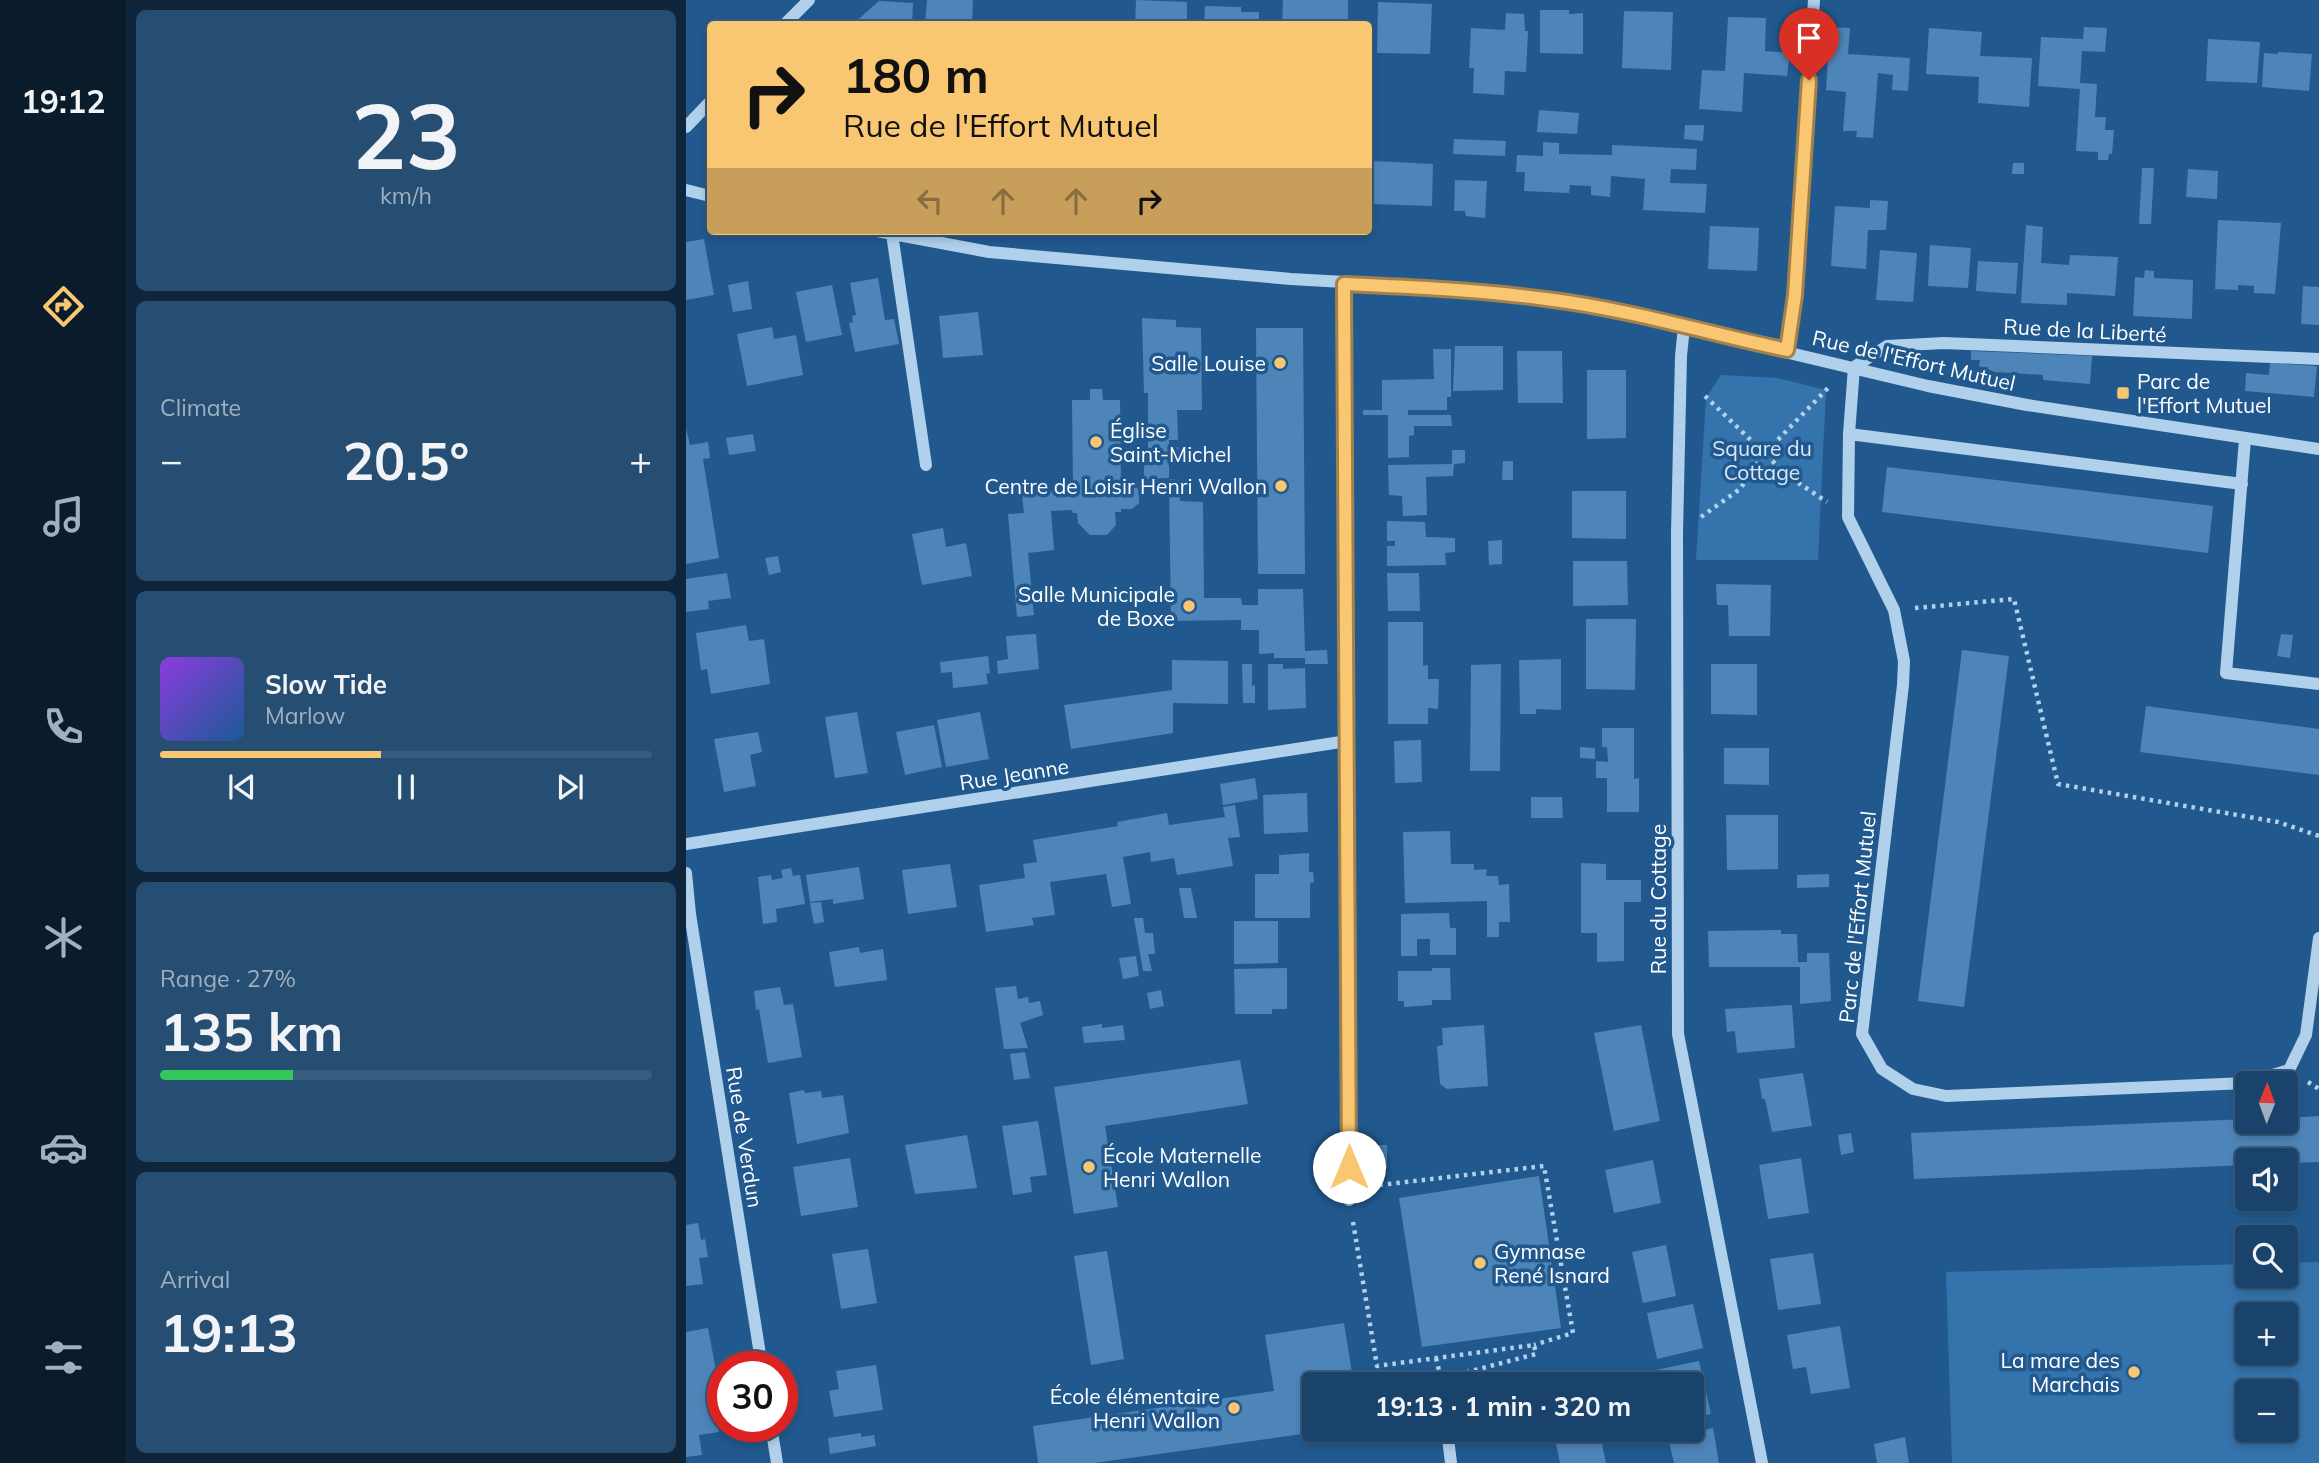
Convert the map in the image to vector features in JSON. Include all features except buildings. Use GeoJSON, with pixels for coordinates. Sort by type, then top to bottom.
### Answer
{"type":"FeatureCollection","features":[{"type":"Feature","properties":{"kind":"street"},"geometry":{"type":"LineString","coordinates":[[788,21],[809,0]]}},
{"type":"Feature","properties":{"kind":"street"},"geometry":{"type":"LineString","coordinates":[[1787,350],[1795,295],[1814,0]]}},
{"type":"Feature","properties":{"kind":"street"},"geometry":{"type":"LineString","coordinates":[[686,127],[707,105]]}},
{"type":"Feature","properties":{"kind":"street"},"geometry":{"type":"LineString","coordinates":[[686,190],[707,195]]}},
{"type":"Feature","properties":{"kind":"street"},"geometry":{"type":"LineString","coordinates":[[892,235],[926,465]]}},
{"type":"Feature","properties":{"kind":"street","name":"Rue de l'Effort Mutuel"},"geometry":{"type":"LineString","coordinates":[[897,235],[989,252],[1344,284],[1415,286],[1548,299],[1787,350],[1928,386],[2027,405],[2319,449]]}},
{"type":"Feature","properties":{"kind":"street"},"geometry":{"type":"LineString","coordinates":[[1344,284],[1349,1194]]}},
{"type":"Feature","properties":{"kind":"street","name":"Rue du Cottage"},"geometry":{"type":"LineString","coordinates":[[1684,327],[1677,533],[1678,1034],[1762,1463]]}},
{"type":"Feature","properties":{"kind":"street","name":"Rue de la Liberté"},"geometry":{"type":"LineString","coordinates":[[1852,366],[1887,346],[1944,343],[2319,359]]}},
{"type":"Feature","properties":{"kind":"street","name":"Parc de l'Effort Mutuel"},"geometry":{"type":"LineString","coordinates":[[1852,366],[1848,517],[1894,610],[1903,661],[1903,685],[1862,1034],[1882,1069],[1913,1089],[1947,1096],[2246,1083],[2289,1070],[2301,1047],[2306,1035],[2319,938]]}},
{"type":"Feature","properties":{"kind":"street"},"geometry":{"type":"LineString","coordinates":[[1849,434],[2242,484]]}},
{"type":"Feature","properties":{"kind":"street"},"geometry":{"type":"LineString","coordinates":[[2245,439],[2226,673],[2319,684]]}},
{"type":"Feature","properties":{"kind":"street","name":"Rue Jeanne"},"geometry":{"type":"LineString","coordinates":[[686,844],[1347,741]]}},
{"type":"Feature","properties":{"kind":"street","name":"Rue de Verdun"},"geometry":{"type":"LineString","coordinates":[[686,873],[688,914],[759,1351]]}},
{"type":"Feature","properties":{"kind":"street"},"geometry":{"type":"LineString","coordinates":[[774,1442],[777,1463]]}},
{"type":"Feature","properties":{"kind":"street"},"geometry":{"type":"LineString","coordinates":[[1448,1442],[1451,1463]]}},
{"type":"Feature","properties":{"kind":"path"},"geometry":{"type":"LineString","coordinates":[[1681,356],[1706,398],[1788,476],[1848,517]]}},
{"type":"Feature","properties":{"kind":"path"},"geometry":{"type":"LineString","coordinates":[[1677,533],[1740,489],[1765,454],[1852,366]]}},
{"type":"Feature","properties":{"kind":"path"},"geometry":{"type":"LineString","coordinates":[[1894,610],[2014,599],[2059,784],[2278,822],[2319,835]]}},
{"type":"Feature","properties":{"kind":"path"},"geometry":{"type":"LineString","coordinates":[[1544,1166],[1573,1333],[1534,1345],[1377,1366],[1349,1194],[1544,1166]]}},
{"type":"Feature","properties":{"kind":"path"},"geometry":{"type":"LineString","coordinates":[[1475,1372],[1536,1354],[1534,1345]]}},
{"type":"Feature","properties":{"kind":"path"},"geometry":{"type":"LineString","coordinates":[[1436,1358],[1439,1372]]}},
{"type":"Feature","properties":{"kind":"green space","name":"Square du Cottage"},"geometry":{"type":"Polygon","coordinates":[[[1721,375],[1778,378],[1826,390],[1818,560],[1696,560],[1706,398],[1721,375]]]}},
{"type":"Feature","properties":{"kind":"green space","name":"La mare des Marchais"},"geometry":{"type":"Polygon","coordinates":[[[2319,1262],[2319,1463],[1952,1463],[1946,1272],[2235,1264],[2235,1288],[2298,1288],[2298,1263],[2319,1262]]]}},
{"type":"Feature","properties":{"kind":"place","name":"Salle Louise"},"geometry":{"type":"Point","coordinates":[1280,363]}},
{"type":"Feature","properties":{"kind":"place","name":"Parc de l'Effort Mutuel"},"geometry":{"type":"Point","coordinates":[2123,393]}},
{"type":"Feature","properties":{"kind":"place","name":"Église Saint-Michel"},"geometry":{"type":"Point","coordinates":[1096,442]}},
{"type":"Feature","properties":{"kind":"place","name":"Centre de Loisir Henri Wallon"},"geometry":{"type":"Point","coordinates":[1281,486]}},
{"type":"Feature","properties":{"kind":"place","name":"Salle Municipale de Boxe"},"geometry":{"type":"Point","coordinates":[1189,606]}},
{"type":"Feature","properties":{"kind":"place","name":"École Maternelle Henri Wallon"},"geometry":{"type":"Point","coordinates":[1089,1167]}},
{"type":"Feature","properties":{"kind":"place","name":"Gymnase René Isnard"},"geometry":{"type":"Point","coordinates":[1480,1263]}},
{"type":"Feature","properties":{"kind":"place","name":"La mare des Marchais"},"geometry":{"type":"Point","coordinates":[2134,1372]}},
{"type":"Feature","properties":{"kind":"place","name":"École élémentaire Henri Wallon"},"geometry":{"type":"Point","coordinates":[1234,1408]}},
{"type":"Feature","properties":{"kind":"route"},"geometry":{"type":"LineString","coordinates":[[1349,1167],[1344,284],[1415,286],[1548,299],[1787,350],[1795,295],[1809,80]]}}]}
